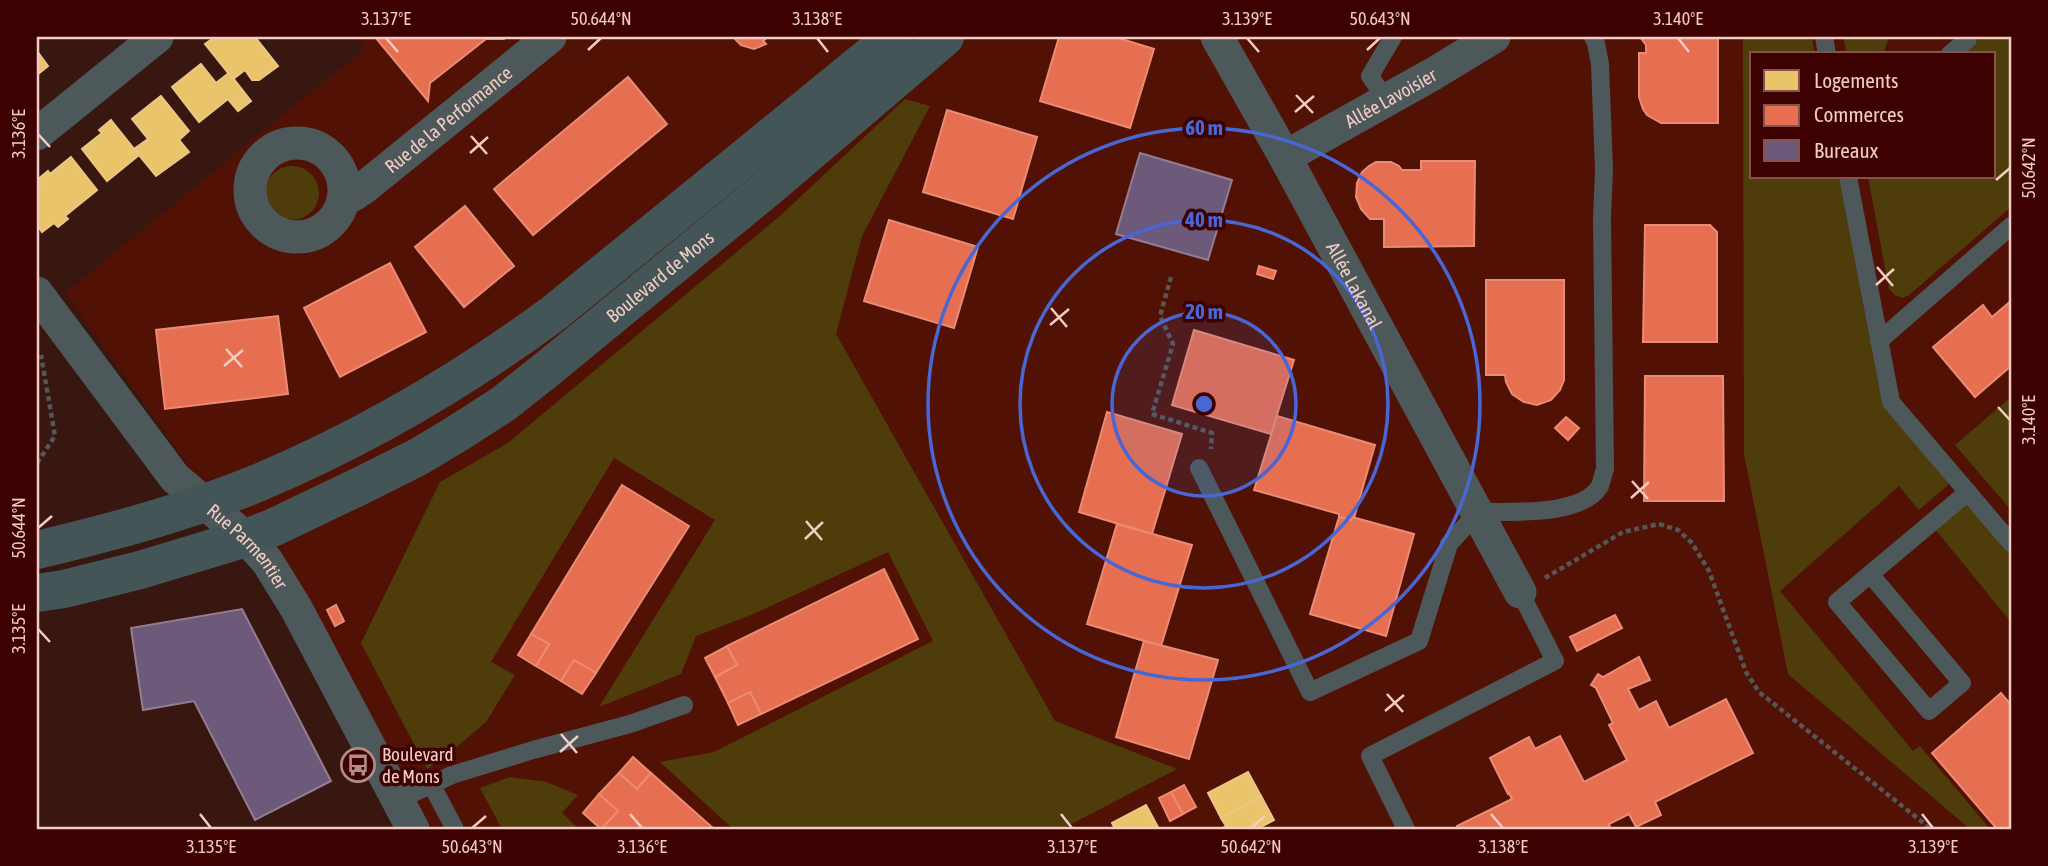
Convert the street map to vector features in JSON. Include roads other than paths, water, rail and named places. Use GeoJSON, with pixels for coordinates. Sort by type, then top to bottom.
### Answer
{"type":"FeatureCollection","features":[{"type":"Feature","properties":{"kind":"main road","name":"Boulevard de Mons"},"geometry":{"type":"LineString","coordinates":[[37,550],[134,525],[259,482],[327,452],[422,400],[513,343],[554,313],[893,37]]}},
{"type":"Feature","properties":{"kind":"main road","name":"Boulevard de Mons"},"geometry":{"type":"LineString","coordinates":[[37,593],[140,570],[246,538],[418,457],[458,433],[503,404],[769,187],[945,37]]}},
{"type":"Feature","properties":{"kind":"street"},"geometry":{"type":"LineString","coordinates":[[37,134],[156,37]]}},
{"type":"Feature","properties":{"kind":"street","name":"Rue de la Performance"},"geometry":{"type":"LineString","coordinates":[[344,197],[365,187],[550,37]]}},
{"type":"Feature","properties":{"kind":"street","name":"Allée Lavoisier"},"geometry":{"type":"LineString","coordinates":[[1285,157],[1494,37]]}},
{"type":"Feature","properties":{"kind":"street","name":"Allée Lakanal"},"geometry":{"type":"LineString","coordinates":[[1224,44],[1520,592]]}},
{"type":"Feature","properties":{"kind":"street","name":"Rue Parmentier"},"geometry":{"type":"LineString","coordinates":[[37,293],[175,478],[246,538],[267,561],[286,590],[413,829]]}},
{"type":"Feature","properties":{"kind":"lane"},"geometry":{"type":"LineString","coordinates":[[1387,100],[1370,76],[1393,37]]}},
{"type":"Feature","properties":{"kind":"lane"},"geometry":{"type":"LineString","coordinates":[[1203,476],[1310,691],[1419,641],[1449,544],[1478,512],[1559,509],[1575,505],[1590,496],[1600,485],[1605,469],[1604,157],[1601,64],[1593,37]]}},
{"type":"Feature","properties":{"kind":"lane"},"geometry":{"type":"LineString","coordinates":[[1952,52],[1968,39]]}},
{"type":"Feature","properties":{"kind":"lane"},"geometry":{"type":"LineString","coordinates":[[1848,178],[1891,402],[2011,543]]}},
{"type":"Feature","properties":{"kind":"lane"},"geometry":{"type":"LineString","coordinates":[[1879,341],[2011,226]]}},
{"type":"Feature","properties":{"kind":"lane"},"geometry":{"type":"LineString","coordinates":[[1870,574],[1962,683],[1929,711],[1837,602],[1870,574],[1968,492]]}},
{"type":"Feature","properties":{"kind":"lane","name":"Allée Lakanal"},"geometry":{"type":"LineString","coordinates":[[1406,829],[1370,756],[1555,660],[1520,592]]}},
{"type":"Feature","properties":{"kind":"lane"},"geometry":{"type":"LineString","coordinates":[[398,800],[463,771],[630,724],[684,705]]}},
{"type":"Feature","properties":{"kind":"lane"},"geometry":{"type":"LineString","coordinates":[[431,785],[455,829]]}},
{"type":"Feature","properties":{"kind":"place","name":"Boulevard de Mons"},"geometry":{"type":"Point","coordinates":[358,765]}}]}
